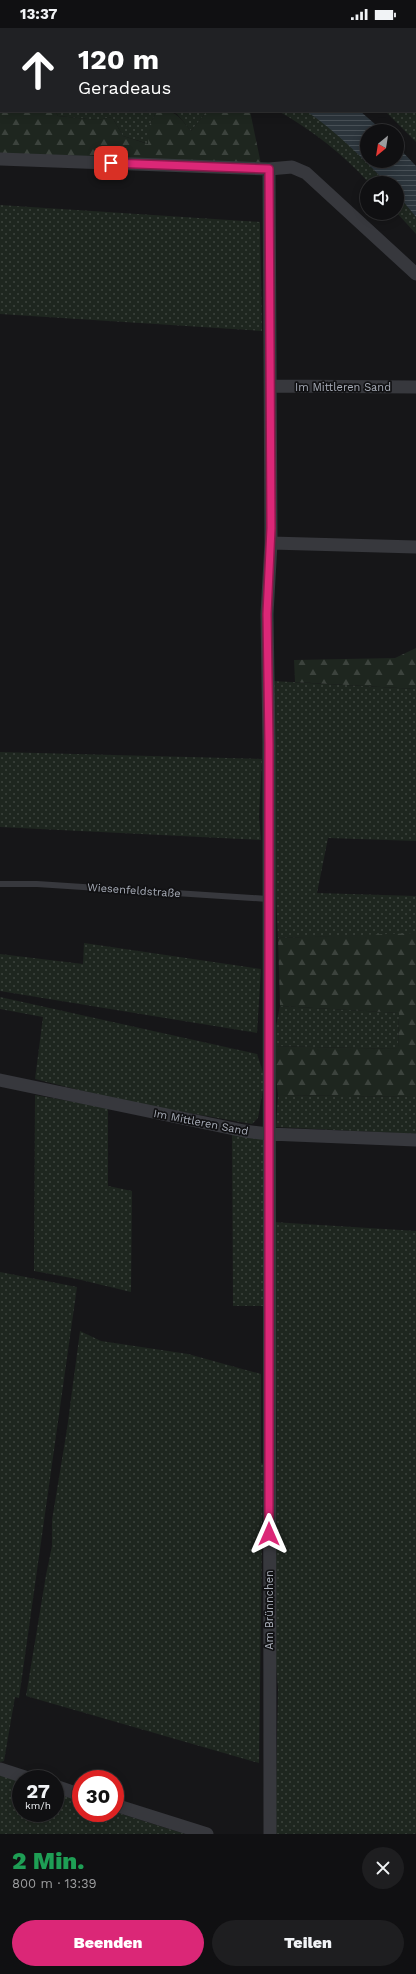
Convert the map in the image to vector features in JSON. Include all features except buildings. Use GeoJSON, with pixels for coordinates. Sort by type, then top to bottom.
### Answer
{"type":"FeatureCollection","features":[{"type":"Feature","properties":{"kind":"street"},"geometry":{"type":"LineString","coordinates":[[0,159],[269,169],[292,167],[306,173],[416,274]]}},
{"type":"Feature","properties":{"kind":"street"},"geometry":{"type":"LineString","coordinates":[[269,169],[271,386],[271,543],[267,614],[269,1134]]}},
{"type":"Feature","properties":{"kind":"street","name":"Im Mittleren Sand"},"geometry":{"type":"LineString","coordinates":[[271,386],[416,387]]}},
{"type":"Feature","properties":{"kind":"street"},"geometry":{"type":"LineString","coordinates":[[271,543],[416,547]]}},
{"type":"Feature","properties":{"kind":"street","name":"Im Mittleren Sand"},"geometry":{"type":"LineString","coordinates":[[0,1080],[244,1131],[269,1134],[416,1140]]}},
{"type":"Feature","properties":{"kind":"street","name":"Am Brünnchen"},"geometry":{"type":"LineString","coordinates":[[269,1134],[270,1834]]}},
{"type":"Feature","properties":{"kind":"street"},"geometry":{"type":"LineString","coordinates":[[0,1769],[12,1773]]}},
{"type":"Feature","properties":{"kind":"street"},"geometry":{"type":"LineString","coordinates":[[124,1808],[207,1834]]}},
{"type":"Feature","properties":{"kind":"lane","name":"Wiesenfeldstraße"},"geometry":{"type":"LineString","coordinates":[[0,884],[44,885],[268,899]]}},
{"type":"Feature","properties":{"kind":"green space"},"geometry":{"type":"Polygon","coordinates":[[[0,112],[56,112],[58,116],[98,120],[112,117],[123,136],[148,144],[149,126],[156,112],[174,113],[191,131],[206,112],[250,112],[261,164],[0,155],[0,112]]]}},
{"type":"Feature","properties":{"kind":"green space"},"geometry":{"type":"Polygon","coordinates":[[[56,112],[156,112],[149,126],[149,144],[123,136],[112,117],[98,120],[58,116],[56,112]]]}},
{"type":"Feature","properties":{"kind":"green space"},"geometry":{"type":"Polygon","coordinates":[[[173,112],[206,112],[191,131],[177,114],[173,112]]]}},
{"type":"Feature","properties":{"kind":"green space"},"geometry":{"type":"Polygon","coordinates":[[[280,112],[308,112],[314,115],[335,132],[360,156],[360,168],[372,168],[380,176],[363,176],[338,152],[303,126],[280,112]]]}},
{"type":"Feature","properties":{"kind":"green space"},"geometry":{"type":"Polygon","coordinates":[[[386,112],[416,112],[416,142],[404,130],[404,124],[398,124],[386,112]]]}},
{"type":"Feature","properties":{"kind":"green space"},"geometry":{"type":"Polygon","coordinates":[[[404,202],[416,217],[416,234],[403,220],[404,202]]]}},
{"type":"Feature","properties":{"kind":"green space"},"geometry":{"type":"Polygon","coordinates":[[[0,205],[260,222],[262,331],[0,314],[0,205]]]}},
{"type":"Feature","properties":{"kind":"green space"},"geometry":{"type":"Polygon","coordinates":[[[416,648],[416,689],[295,682],[294,660],[395,658],[416,648]]]}},
{"type":"Feature","properties":{"kind":"green space"},"geometry":{"type":"Polygon","coordinates":[[[273,681],[416,689],[416,841],[328,838],[317,893],[416,896],[416,934],[278,938],[273,836],[273,681]]]}},
{"type":"Feature","properties":{"kind":"green space"},"geometry":{"type":"Polygon","coordinates":[[[0,752],[262,759],[259,817],[261,840],[0,827],[0,752]]]}},
{"type":"Feature","properties":{"kind":"green space"},"geometry":{"type":"Polygon","coordinates":[[[416,933],[416,1097],[278,1095],[272,1046],[398,1049],[399,1013],[280,1006],[278,938],[416,933]]]}},
{"type":"Feature","properties":{"kind":"green space"},"geometry":{"type":"Polygon","coordinates":[[[84,943],[261,969],[257,1033],[0,991],[0,954],[83,964],[84,943]]]}},
{"type":"Feature","properties":{"kind":"green space"},"geometry":{"type":"Polygon","coordinates":[[[0,997],[257,1054],[265,1078],[258,1118],[252,1124],[126,1102],[35,1079],[43,1017],[0,1009],[0,997]]]}},
{"type":"Feature","properties":{"kind":"green space"},"geometry":{"type":"Polygon","coordinates":[[[280,1006],[399,1013],[398,1049],[272,1046],[280,1006]]]}},
{"type":"Feature","properties":{"kind":"green space"},"geometry":{"type":"Polygon","coordinates":[[[35,1095],[108,1108],[108,1186],[132,1191],[131,1292],[77,1279],[34,1271],[35,1095]]]}},
{"type":"Feature","properties":{"kind":"green space"},"geometry":{"type":"Polygon","coordinates":[[[278,1095],[416,1097],[416,1134],[276,1127],[278,1095]]]}},
{"type":"Feature","properties":{"kind":"green space"},"geometry":{"type":"Polygon","coordinates":[[[232,1134],[265,1139],[267,1306],[233,1306],[232,1134]]]}},
{"type":"Feature","properties":{"kind":"green space"},"geometry":{"type":"Polygon","coordinates":[[[273,1222],[416,1231],[416,1834],[275,1834],[278,1688],[275,1657],[277,1434],[273,1222]]]}},
{"type":"Feature","properties":{"kind":"green space"},"geometry":{"type":"Polygon","coordinates":[[[0,1272],[77,1287],[19,1698],[15,1697],[4,1761],[0,1762],[0,1272]]]}},
{"type":"Feature","properties":{"kind":"green space"},"geometry":{"type":"Polygon","coordinates":[[[80,1331],[101,1341],[188,1354],[261,1374],[261,1463],[263,1464],[259,1763],[26,1696],[52,1546],[52,1520],[67,1429],[80,1331]]]}},
{"type":"Feature","properties":{"kind":"green space"},"geometry":{"type":"Polygon","coordinates":[[[0,1775],[12,1778],[12,1822],[64,1822],[64,1795],[72,1798],[72,1822],[124,1822],[124,1815],[185,1834],[0,1834],[0,1775]]]}},
{"type":"Feature","properties":{"kind":"shaded area"},"geometry":{"type":"Polygon","coordinates":[[[307,112],[361,112],[375,124],[360,124],[360,156],[338,136],[307,112]]]}},
{"type":"Feature","properties":{"kind":"shaded area"},"geometry":{"type":"Polygon","coordinates":[[[404,153],[416,166],[416,217],[404,202],[404,176],[380,176],[372,168],[404,168],[404,153]]]}},
{"type":"Feature","properties":{"kind":"route"},"geometry":{"type":"LineString","coordinates":[[111,163],[269,169],[271,543],[269,556],[267,614],[269,744],[269,1534]]}}]}
